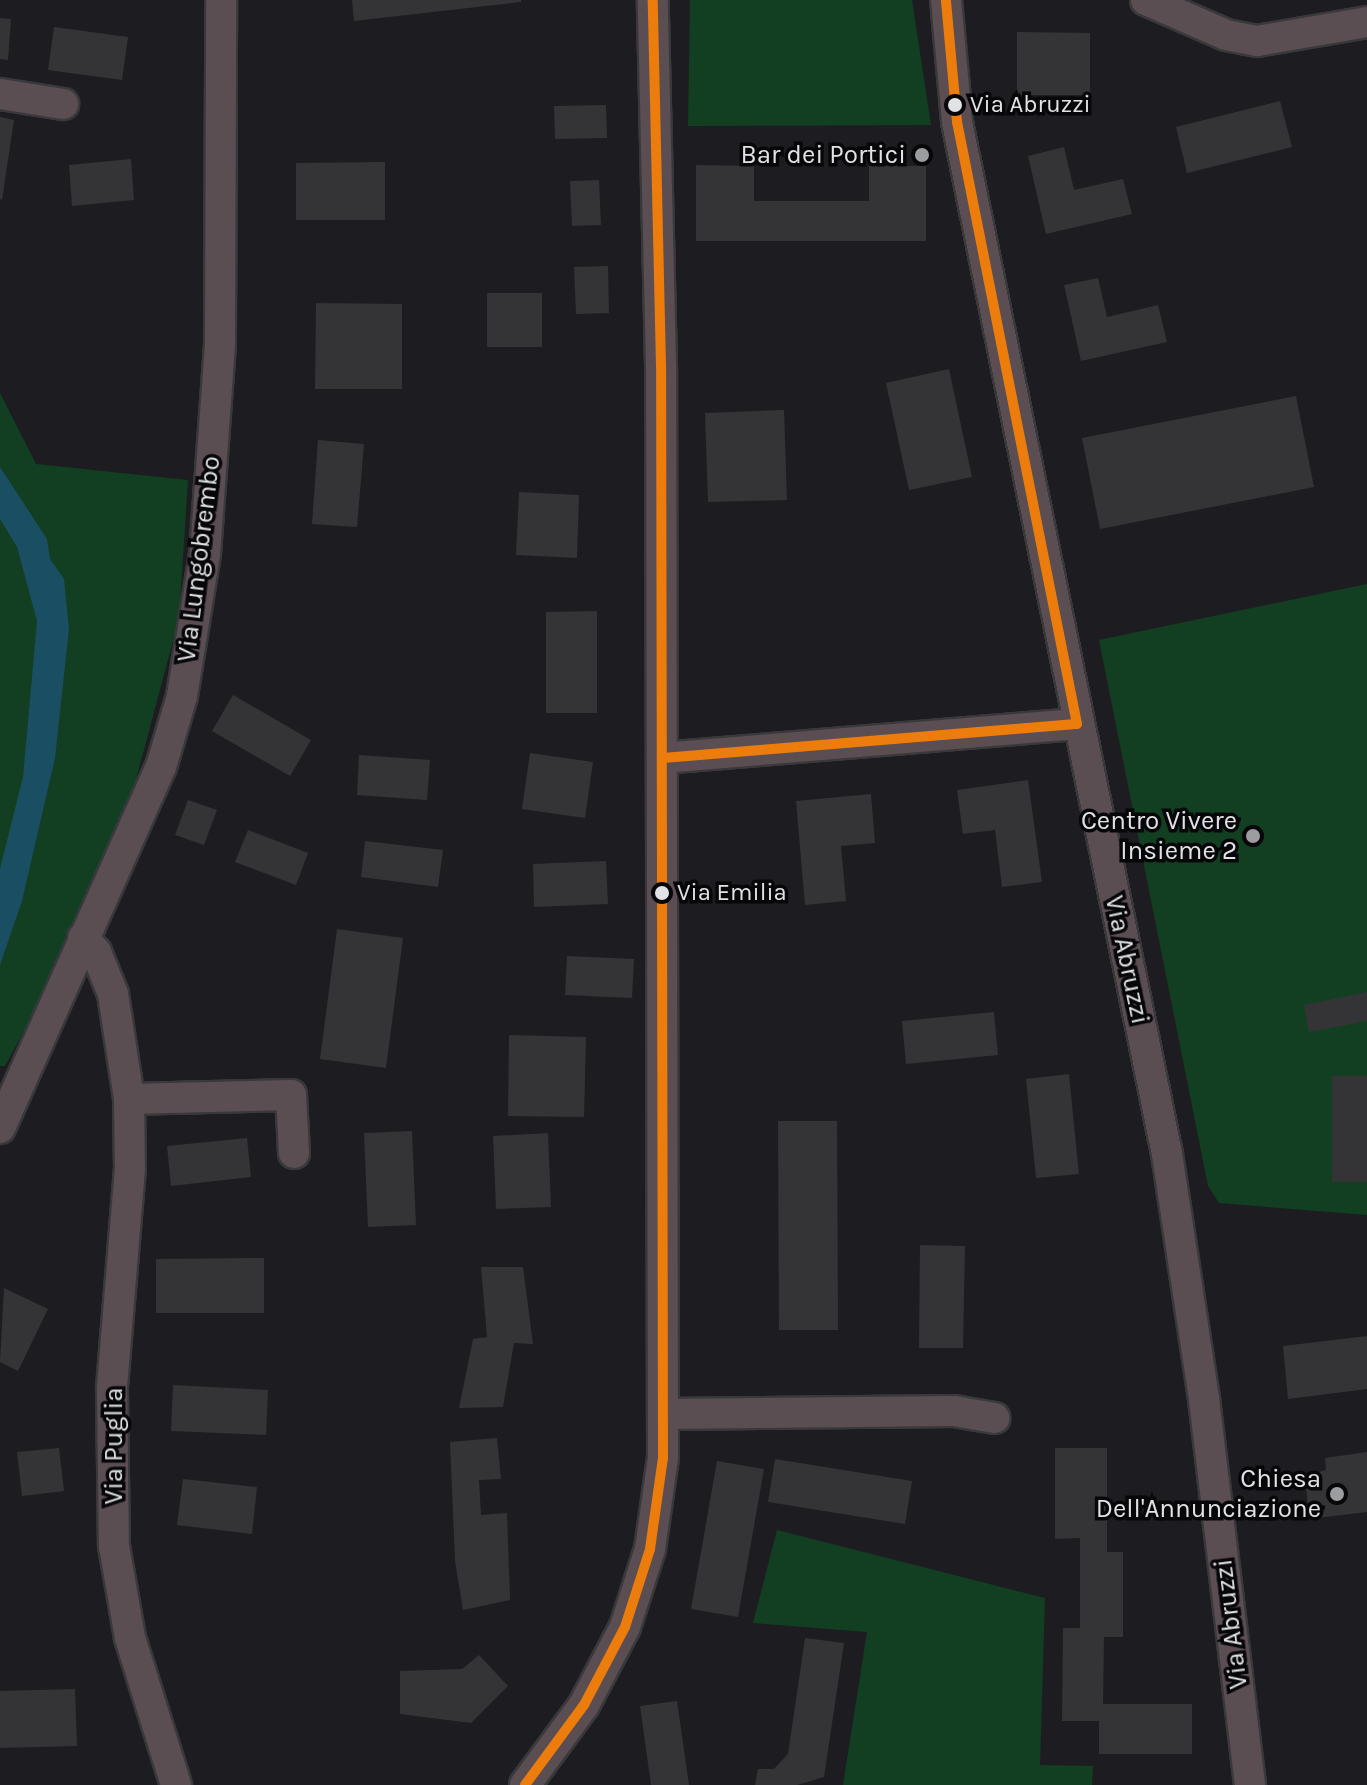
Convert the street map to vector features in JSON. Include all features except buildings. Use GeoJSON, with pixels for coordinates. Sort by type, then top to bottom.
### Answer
{"type":"FeatureCollection","features":[{"type":"Feature","properties":{"kind":"street","name":"Via Lungobrembo"},"geometry":{"type":"LineString","coordinates":[[0,1128],[161,767],[182,696],[199,600],[224,256],[221,0]]}},
{"type":"Feature","properties":{"kind":"street"},"geometry":{"type":"LineString","coordinates":[[525,1785],[584,1705],[625,1627],[650,1549],[665,1414],[662,758],[653,0]]}},
{"type":"Feature","properties":{"kind":"street","name":"Via Abruzzi"},"geometry":{"type":"LineString","coordinates":[[946,0],[957,122],[1077,724],[1167,1154],[1204,1399],[1250,1785]]}},
{"type":"Feature","properties":{"kind":"street"},"geometry":{"type":"LineString","coordinates":[[1146,0],[1226,35],[1257,41],[1367,22]]}},
{"type":"Feature","properties":{"kind":"street"},"geometry":{"type":"LineString","coordinates":[[0,94],[63,104]]}},
{"type":"Feature","properties":{"kind":"street"},"geometry":{"type":"LineString","coordinates":[[662,758],[1077,724]]}},
{"type":"Feature","properties":{"kind":"street","name":"Via Puglia"},"geometry":{"type":"LineString","coordinates":[[83,938],[96,952],[113,994],[129,1099],[130,1168],[112,1389],[114,1546],[130,1638],[176,1785]]}},
{"type":"Feature","properties":{"kind":"street"},"geometry":{"type":"LineString","coordinates":[[129,1099],[291,1095],[294,1153]]}},
{"type":"Feature","properties":{"kind":"street"},"geometry":{"type":"LineString","coordinates":[[665,1414],[954,1411],[994,1418]]}},
{"type":"Feature","properties":{"kind":"green space"},"geometry":{"type":"Polygon","coordinates":[[[690,0],[912,0],[931,125],[688,126],[690,0]]]}},
{"type":"Feature","properties":{"kind":"green space"},"geometry":{"type":"Polygon","coordinates":[[[0,393],[36,464],[188,480],[179,618],[113,866],[5,1066],[0,1066],[0,393]]]}},
{"type":"Feature","properties":{"kind":"green space","name":"Centro Vivere Insieme 2"},"geometry":{"type":"Polygon","coordinates":[[[1367,584],[1367,1215],[1219,1203],[1208,1186],[1099,640],[1367,584]]]}},
{"type":"Feature","properties":{"kind":"green space"},"geometry":{"type":"Polygon","coordinates":[[[777,1530],[1045,1598],[1040,1765],[1093,1766],[1092,1785],[843,1785],[867,1632],[753,1623],[777,1530]]]}},
{"type":"Feature","properties":{"kind":"water"},"geometry":{"type":"Polygon","coordinates":[[[0,467],[47,539],[50,559],[64,579],[69,629],[55,758],[22,901],[0,965],[0,869],[23,777],[37,621],[17,547],[0,519],[0,467]]]}},
{"type":"Feature","properties":{"kind":"transit line"},"geometry":{"type":"LineString","coordinates":[[525,1785],[584,1705],[625,1627],[650,1549],[663,1458],[661,366],[653,0]]}},
{"type":"Feature","properties":{"kind":"transit line"},"geometry":{"type":"LineString","coordinates":[[662,758],[1077,724],[957,122],[946,0]]}},
{"type":"Feature","properties":{"kind":"place","name":"Via Abruzzi"},"geometry":{"type":"Point","coordinates":[955,105]}},
{"type":"Feature","properties":{"kind":"place","name":"Bar dei Portici"},"geometry":{"type":"Point","coordinates":[922,155]}},
{"type":"Feature","properties":{"kind":"place","name":"Centro Vivere Insieme 2"},"geometry":{"type":"Point","coordinates":[1253,836]}},
{"type":"Feature","properties":{"kind":"place","name":"Via Emilia"},"geometry":{"type":"Point","coordinates":[662,893]}},
{"type":"Feature","properties":{"kind":"place","name":"Chiesa Dell'Annunciazione"},"geometry":{"type":"Point","coordinates":[1337,1494]}}]}
